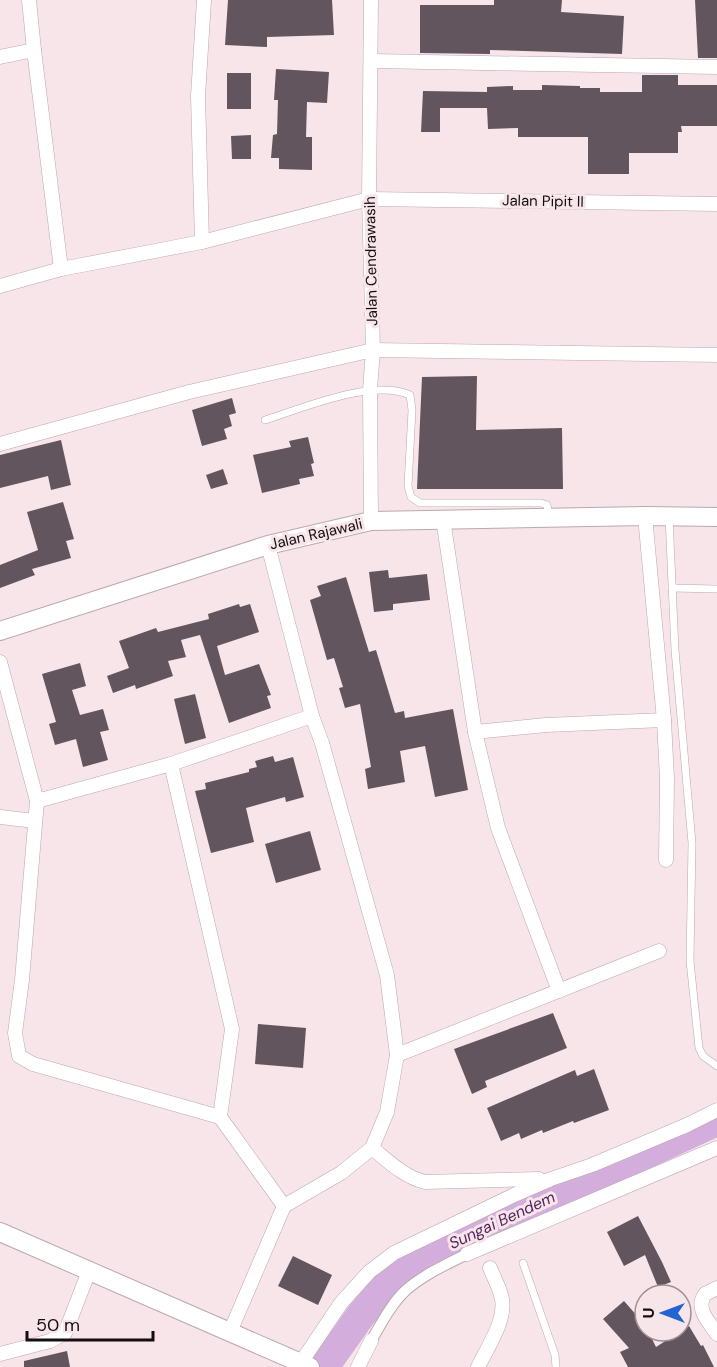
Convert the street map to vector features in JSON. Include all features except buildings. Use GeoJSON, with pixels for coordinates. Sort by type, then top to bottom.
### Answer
{"type":"FeatureCollection","features":[{"type":"Feature","properties":{"kind":"street"},"geometry":{"type":"LineString","coordinates":[[29,0],[61,269]]}},
{"type":"Feature","properties":{"kind":"street"},"geometry":{"type":"LineString","coordinates":[[202,242],[198,96],[204,0]]}},
{"type":"Feature","properties":{"kind":"street","name":"Jalan Cendrawasih"},"geometry":{"type":"LineString","coordinates":[[371,0],[369,199],[373,350],[370,390],[371,521]]}},
{"type":"Feature","properties":{"kind":"street"},"geometry":{"type":"LineString","coordinates":[[0,57],[34,50]]}},
{"type":"Feature","properties":{"kind":"street"},"geometry":{"type":"LineString","coordinates":[[371,61],[717,67]]}},
{"type":"Feature","properties":{"kind":"street","name":"Jalan Pipit II"},"geometry":{"type":"LineString","coordinates":[[0,286],[61,269],[202,242],[369,199],[717,204]]}},
{"type":"Feature","properties":{"kind":"street"},"geometry":{"type":"LineString","coordinates":[[0,444],[189,392],[373,350],[717,354]]}},
{"type":"Feature","properties":{"kind":"street"},"geometry":{"type":"LineString","coordinates":[[645,516],[664,720],[667,779],[666,860]]}},
{"type":"Feature","properties":{"kind":"street","name":"Jalan Rajawali"},"geometry":{"type":"LineString","coordinates":[[0,631],[267,545],[371,521],[549,517],[717,517]]}},
{"type":"Feature","properties":{"kind":"street"},"geometry":{"type":"LineString","coordinates":[[443,519],[475,732],[498,828],[559,991]]}},
{"type":"Feature","properties":{"kind":"street"},"geometry":{"type":"LineString","coordinates":[[230,1332],[284,1206],[341,1173],[372,1148],[387,1112],[397,1055],[387,975],[322,743],[312,716],[267,545]]}},
{"type":"Feature","properties":{"kind":"street"},"geometry":{"type":"LineString","coordinates":[[0,662],[37,801],[22,980],[15,1033],[19,1056],[33,1064],[220,1117],[284,1206]]}},
{"type":"Feature","properties":{"kind":"street"},"geometry":{"type":"LineString","coordinates":[[37,801],[171,764],[312,716]]}},
{"type":"Feature","properties":{"kind":"street"},"geometry":{"type":"LineString","coordinates":[[475,732],[546,725],[664,720]]}},
{"type":"Feature","properties":{"kind":"street"},"geometry":{"type":"LineString","coordinates":[[171,764],[232,1029],[220,1117]]}},
{"type":"Feature","properties":{"kind":"street"},"geometry":{"type":"LineString","coordinates":[[0,817],[35,821]]}},
{"type":"Feature","properties":{"kind":"street"},"geometry":{"type":"LineString","coordinates":[[397,1055],[659,951]]}},
{"type":"Feature","properties":{"kind":"street"},"geometry":{"type":"LineString","coordinates":[[0,1232],[304,1366],[341,1303],[380,1262],[504,1199],[592,1165],[717,1110]]}},
{"type":"Feature","properties":{"kind":"street"},"geometry":{"type":"LineString","coordinates":[[372,1148],[395,1167],[425,1182],[551,1179]]}},
{"type":"Feature","properties":{"kind":"street"},"geometry":{"type":"LineString","coordinates":[[358,1367],[387,1314],[406,1290],[436,1270],[467,1254],[717,1148]]}},
{"type":"Feature","properties":{"kind":"street"},"geometry":{"type":"LineString","coordinates":[[478,1367],[500,1321],[502,1309],[499,1288],[490,1268]]}},
{"type":"Feature","properties":{"kind":"street"},"geometry":{"type":"LineString","coordinates":[[0,1354],[50,1341],[66,1333],[89,1271]]}},
{"type":"Feature","properties":{"kind":"street"},"geometry":{"type":"LineString","coordinates":[[717,1288],[705,1294],[701,1304],[705,1317],[717,1334]]}},
{"type":"Feature","properties":{"kind":"lane"},"geometry":{"type":"LineString","coordinates":[[265,420],[370,390],[400,390],[410,395],[412,410],[408,486],[411,497],[420,503],[541,503],[547,505],[549,517]]}},
{"type":"Feature","properties":{"kind":"lane"},"geometry":{"type":"LineString","coordinates":[[669,516],[675,650],[692,843],[690,961],[699,1048],[703,1056],[717,1066]]}},
{"type":"Feature","properties":{"kind":"lane"},"geometry":{"type":"LineString","coordinates":[[672,588],[717,589]]}},
{"type":"Feature","properties":{"kind":"lane"},"geometry":{"type":"LineString","coordinates":[[523,1263],[555,1355],[556,1367]]}},
{"type":"Feature","properties":{"kind":"waterway","name":"Sungai Bendem"},"geometry":{"type":"LineString","coordinates":[[324,1367],[361,1315],[402,1267],[717,1121]]}}]}
